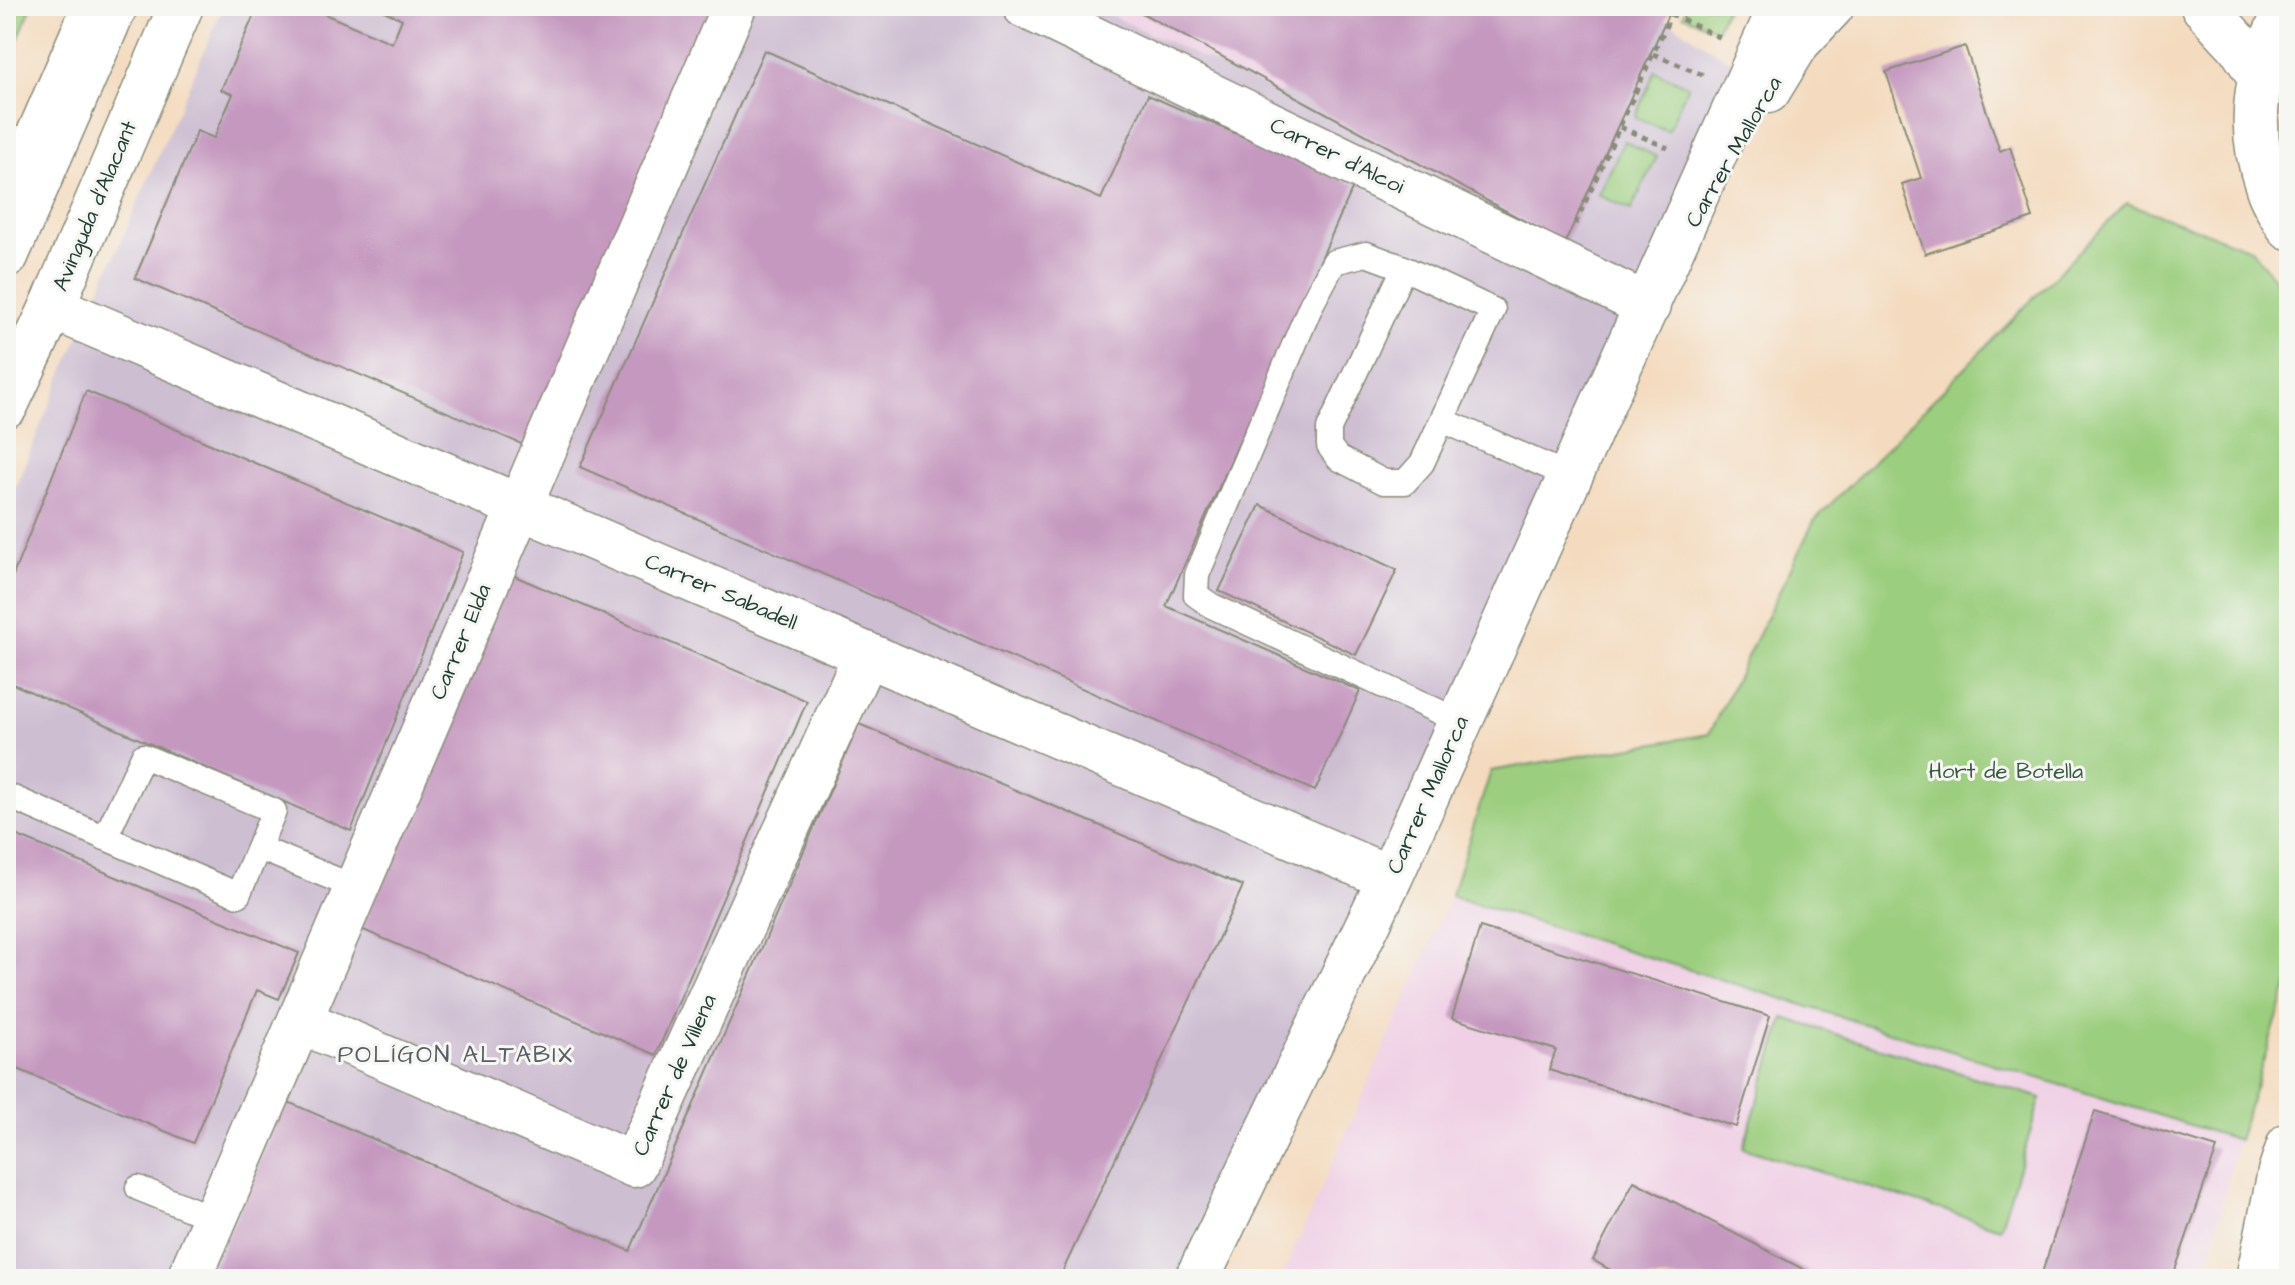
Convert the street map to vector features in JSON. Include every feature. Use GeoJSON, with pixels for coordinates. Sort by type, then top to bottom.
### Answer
{"type":"FeatureCollection","features":[{"type":"Feature","properties":{"kind":"street"},"geometry":{"type":"LineString","coordinates":[[6,256],[115,6]]}},
{"type":"Feature","properties":{"kind":"street","name":"Avinguda d'Alacant"},"geometry":{"type":"LineString","coordinates":[[6,405],[52,307],[181,6]]}},
{"type":"Feature","properties":{"kind":"street","name":"Carrer Elda"},"geometry":{"type":"LineString","coordinates":[[189,1279],[734,6]]}},
{"type":"Feature","properties":{"kind":"street","name":"Carrer d'Alcoi"},"geometry":{"type":"LineString","coordinates":[[1025,6],[1648,306]]}},
{"type":"Feature","properties":{"kind":"street","name":"Carrer Mallorca"},"geometry":{"type":"LineString","coordinates":[[1197,1279],[1390,878],[1781,6]]}},
{"type":"Feature","properties":{"kind":"street","name":"Carrer Mallorca"},"geometry":{"type":"LineString","coordinates":[[1648,306],[1716,175],[1798,42],[1832,6]]}},
{"type":"Feature","properties":{"kind":"street"},"geometry":{"type":"LineString","coordinates":[[2203,6],[2239,45],[2259,75]]}},
{"type":"Feature","properties":{"kind":"street"},"geometry":{"type":"LineString","coordinates":[[2289,7],[2273,34],[2259,75],[2255,133],[2268,190],[2289,227]]}},
{"type":"Feature","properties":{"kind":"street","name":"Carrer Sabadell"},"geometry":{"type":"LineString","coordinates":[[52,307],[1390,878]]}},
{"type":"Feature","properties":{"kind":"street","name":"Carrer de Villena"},"geometry":{"type":"LineString","coordinates":[[300,1021],[634,1165],[866,654]]}},
{"type":"Feature","properties":{"kind":"street"},"geometry":{"type":"LineString","coordinates":[[2258,1279],[2280,1172],[2289,1145]]}},
{"type":"Feature","properties":{"kind":"lane"},"geometry":{"type":"LineString","coordinates":[[6,185],[84,6]]}},
{"type":"Feature","properties":{"kind":"lane"},"geometry":{"type":"LineString","coordinates":[[1404,268],[1329,429],[1329,446],[1338,458],[1384,482],[1405,482],[1422,463],[1493,310],[1404,268],[1366,254],[1334,262],[1311,305],[1197,575],[1196,595],[1212,606],[1461,722]]}},
{"type":"Feature","properties":{"kind":"lane"},"geometry":{"type":"LineString","coordinates":[[1442,420],[1572,477]]}},
{"type":"Feature","properties":{"kind":"lane"},"geometry":{"type":"LineString","coordinates":[[6,795],[105,838],[238,895],[274,811],[143,756],[105,838]]}},
{"type":"Feature","properties":{"kind":"lane"},"geometry":{"type":"LineString","coordinates":[[259,848],[357,888]]}},
{"type":"Feature","properties":{"kind":"lane"},"geometry":{"type":"LineString","coordinates":[[138,1188],[215,1219]]}},
{"type":"Feature","properties":{"kind":"path"},"geometry":{"type":"LineString","coordinates":[[1569,237],[1675,6]]}},
{"type":"Feature","properties":{"kind":"path"},"geometry":{"type":"LineString","coordinates":[[1671,14],[1726,41]]}},
{"type":"Feature","properties":{"kind":"path"},"geometry":{"type":"LineString","coordinates":[[1653,54],[1703,75]]}},
{"type":"Feature","properties":{"kind":"path"},"geometry":{"type":"LineString","coordinates":[[1620,127],[1668,148]]}},
{"type":"Feature","properties":{"kind":"shaded area"},"geometry":{"type":"Polygon","coordinates":[[[224,6],[1090,6],[1280,94],[1364,6],[1637,6],[1667,20],[1750,74],[1197,1279],[6,1279],[6,510],[224,6]]]}},
{"type":"Feature","properties":{"kind":"shaded area"},"geometry":{"type":"Polygon","coordinates":[[[1090,6],[1364,6],[1280,94],[1090,6]]]}},
{"type":"Feature","properties":{"kind":"shaded area"},"geometry":{"type":"Polygon","coordinates":[[[1451,896],[2238,1140],[2204,1279],[1281,1279],[1451,896]]]}},
{"type":"Feature","properties":{"kind":"green space"},"geometry":{"type":"Polygon","coordinates":[[[6,6],[32,6],[6,67],[6,6]]]}},
{"type":"Feature","properties":{"kind":"green space"},"geometry":{"type":"Polygon","coordinates":[[[1687,6],[1727,6],[1716,30],[1683,15],[1687,6]]]}},
{"type":"Feature","properties":{"kind":"green space"},"geometry":{"type":"Polygon","coordinates":[[[1655,71],[1688,86],[1668,131],[1635,117],[1655,71]]]}},
{"type":"Feature","properties":{"kind":"green space"},"geometry":{"type":"Polygon","coordinates":[[[1624,141],[1657,157],[1631,210],[1599,195],[1624,141]]]}},
{"type":"Feature","properties":{"kind":"green space","name":"Hort de Botella"},"geometry":{"type":"Polygon","coordinates":[[[2127,203],[2251,249],[2289,297],[2289,981],[2238,1140],[1451,896],[1491,771],[1709,734],[1814,521],[2127,203]]]}},
{"type":"Feature","properties":{"kind":"green space"},"geometry":{"type":"Polygon","coordinates":[[[1784,1018],[2041,1098],[2000,1228],[1743,1148],[1784,1018]]]}},
{"type":"Feature","properties":{"kind":"building"},"geometry":{"type":"Polygon","coordinates":[[[258,6],[306,6],[392,43],[402,19],[373,6],[717,6],[526,446],[135,278],[197,131],[214,138],[233,94],[221,90],[258,6]]]}},
{"type":"Feature","properties":{"kind":"building"},"geometry":{"type":"Polygon","coordinates":[[[1129,6],[1672,6],[1565,243],[1129,6]]]}},
{"type":"Feature","properties":{"kind":"building"},"geometry":{"type":"Polygon","coordinates":[[[1965,46],[2000,151],[2010,147],[2033,218],[1925,254],[1902,184],[1921,178],[1886,72],[1965,46]]]}},
{"type":"Feature","properties":{"kind":"building"},"geometry":{"type":"Polygon","coordinates":[[[764,50],[1101,199],[1148,95],[1354,185],[1166,606],[1360,691],[1315,791],[580,467],[764,50]]]}},
{"type":"Feature","properties":{"kind":"building"},"geometry":{"type":"Polygon","coordinates":[[[86,391],[463,552],[351,831],[6,681],[6,593],[86,391]]]}},
{"type":"Feature","properties":{"kind":"building"},"geometry":{"type":"Polygon","coordinates":[[[1260,505],[1397,570],[1356,655],[1219,591],[1260,505]]]}},
{"type":"Feature","properties":{"kind":"building"},"geometry":{"type":"Polygon","coordinates":[[[512,575],[807,701],[656,1055],[361,929],[512,575]]]}},
{"type":"Feature","properties":{"kind":"building"},"geometry":{"type":"Polygon","coordinates":[[[859,724],[1243,886],[1059,1279],[210,1279],[286,1101],[630,1251],[859,724]]]}},
{"type":"Feature","properties":{"kind":"building"},"geometry":{"type":"Polygon","coordinates":[[[6,831],[299,953],[279,999],[257,990],[193,1143],[6,1064],[6,831]]]}},
{"type":"Feature","properties":{"kind":"building"},"geometry":{"type":"Polygon","coordinates":[[[1480,927],[1770,1016],[1736,1127],[1549,1070],[1556,1050],[1452,1018],[1480,927]]]}},
{"type":"Feature","properties":{"kind":"building"},"geometry":{"type":"Polygon","coordinates":[[[2095,1111],[2217,1148],[2172,1279],[2040,1279],[2095,1111]]]}},
{"type":"Feature","properties":{"kind":"building"},"geometry":{"type":"Polygon","coordinates":[[[1634,1181],[1822,1279],[1626,1279],[1593,1260],[1634,1181]]]}},
{"type":"Feature","properties":{"kind":"district","name":"POLÍGON ALTABIX"},"geometry":{"type":"Point","coordinates":[456,1055]}}]}
